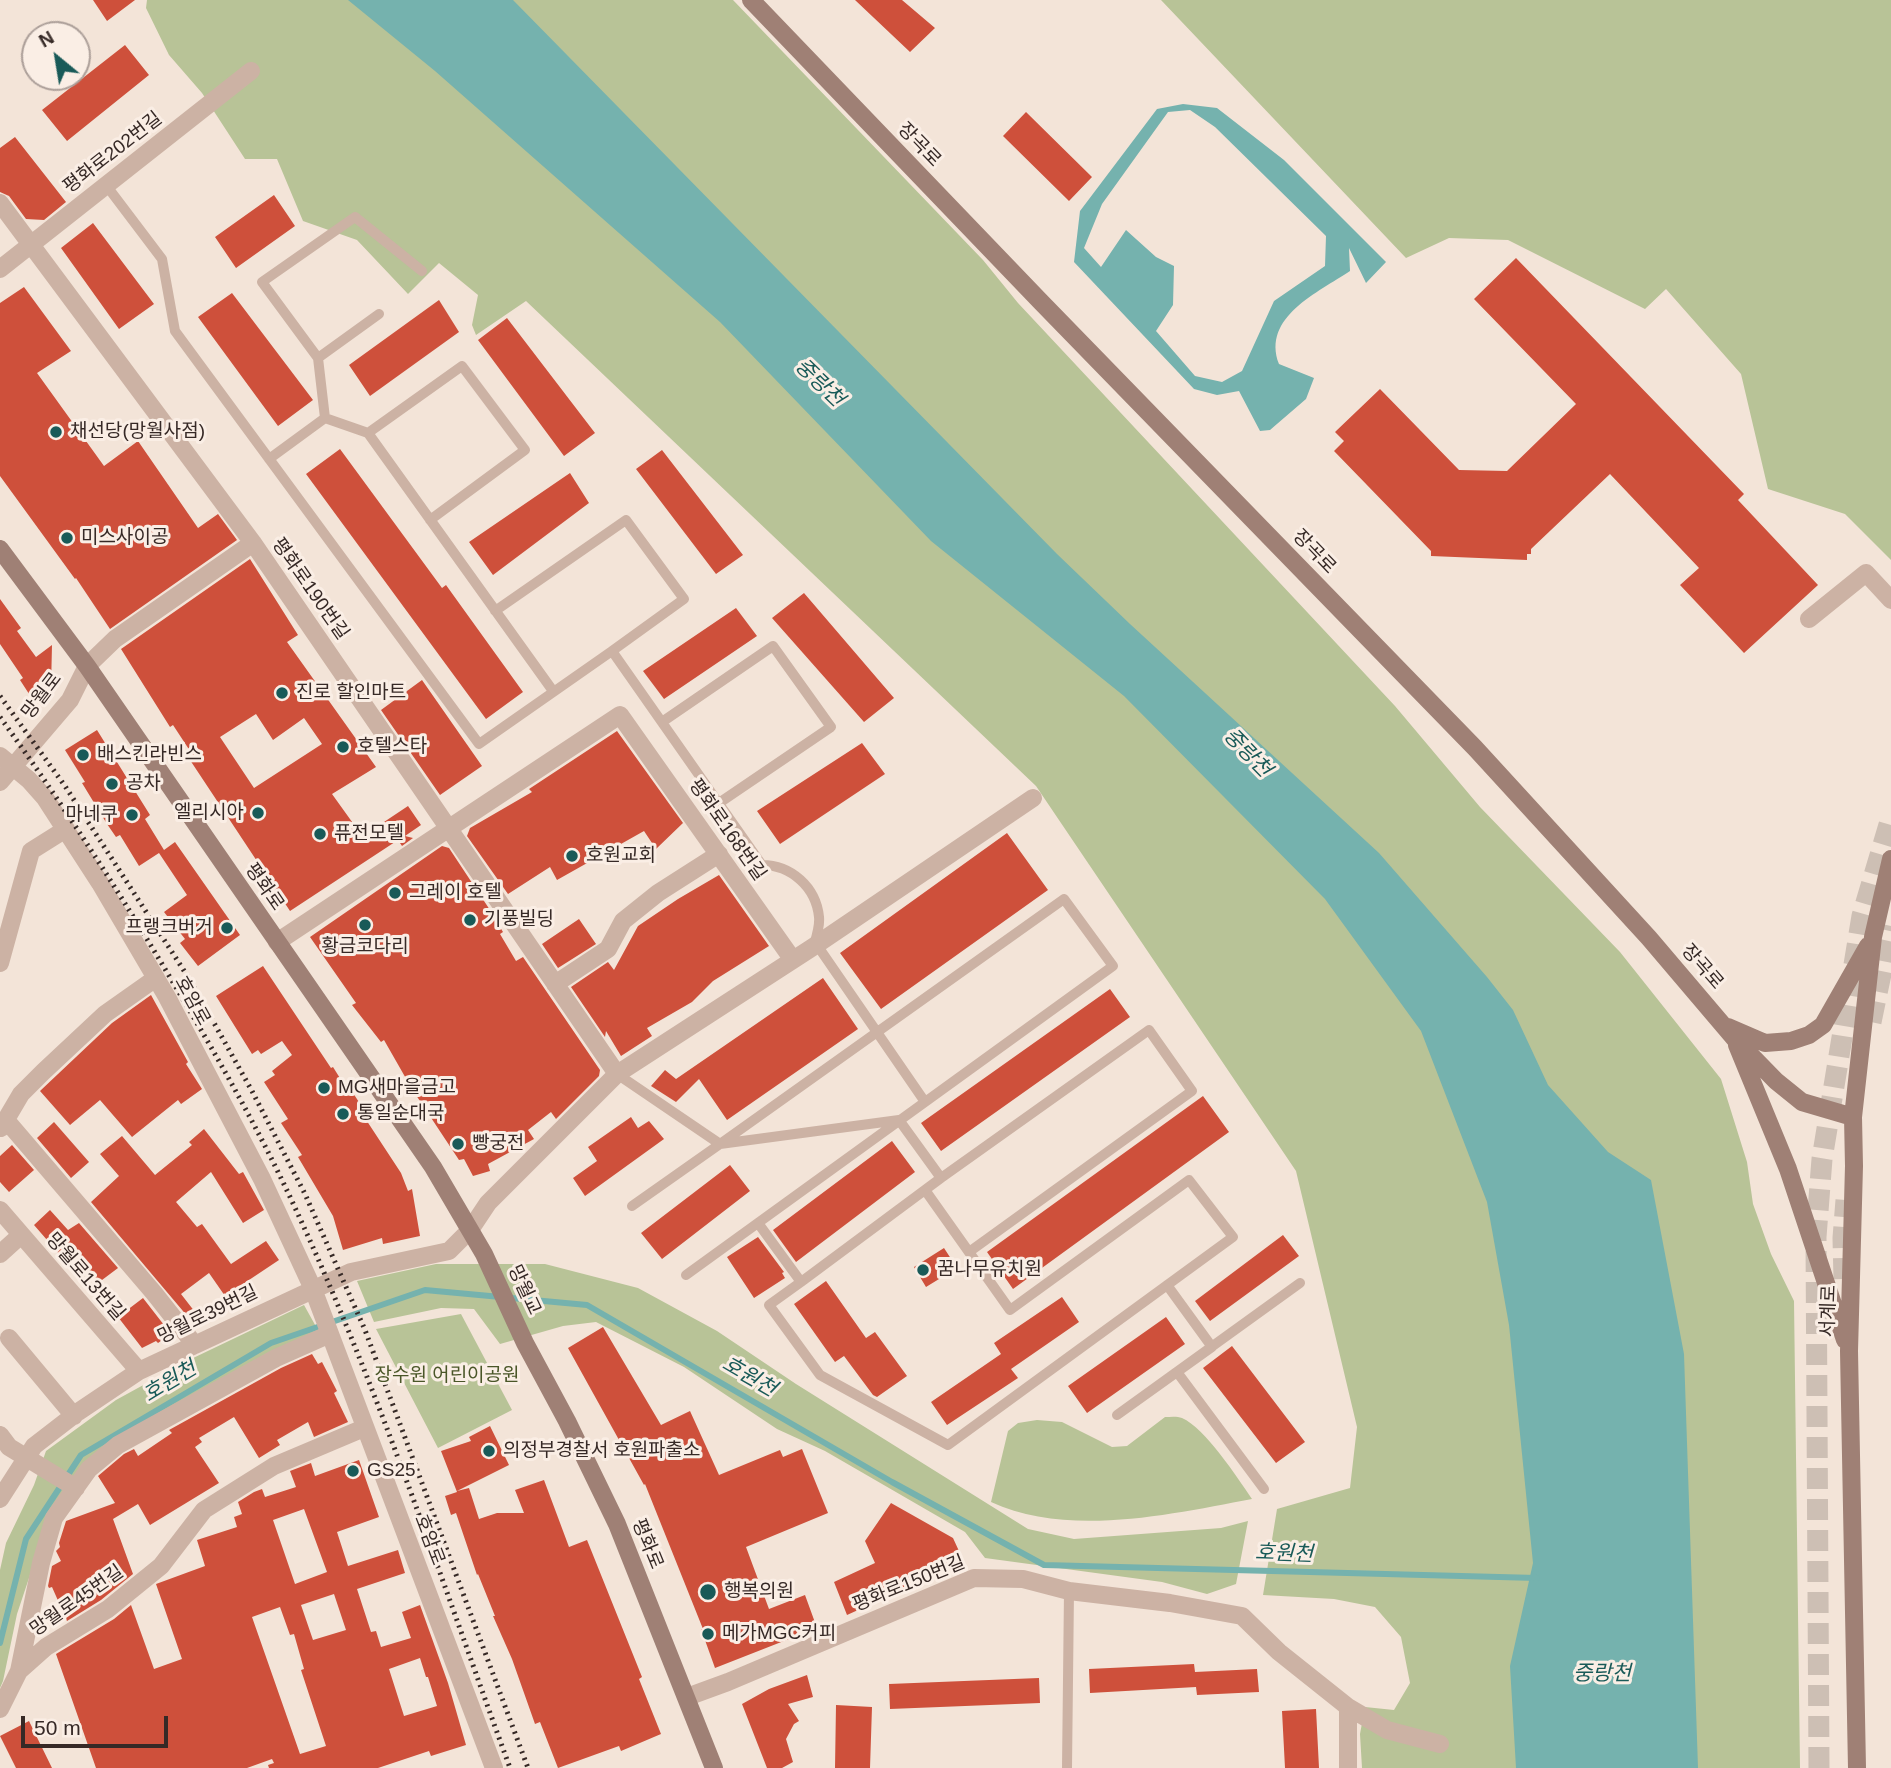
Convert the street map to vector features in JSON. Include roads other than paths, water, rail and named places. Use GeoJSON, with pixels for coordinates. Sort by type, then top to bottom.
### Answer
{"type":"FeatureCollection","features":[{"type":"Feature","properties":{"kind":"main road","name":"장곡로"},"geometry":{"type":"LineString","coordinates":[[751,0],[1050,312],[1475,748],[1776,1081],[1802,1102],[1853,1117]]}},
{"type":"Feature","properties":{"kind":"main road","name":"평화로"},"geometry":{"type":"LineString","coordinates":[[0,549],[87,666],[433,1167],[484,1254]]}},
{"type":"Feature","properties":{"kind":"main road","name":"서계로"},"geometry":{"type":"LineString","coordinates":[[1857,1768],[1849,1351],[1853,1117],[1873,937],[1891,859]]}},
{"type":"Feature","properties":{"kind":"main road"},"geometry":{"type":"LineString","coordinates":[[1729,1032],[1765,1042],[1791,1041],[1809,1035],[1823,1025],[1873,937]]}},
{"type":"Feature","properties":{"kind":"main road"},"geometry":{"type":"LineString","coordinates":[[1729,1032],[1788,1169],[1849,1351]]}},
{"type":"Feature","properties":{"kind":"main road","name":"망월교"},"geometry":{"type":"LineString","coordinates":[[484,1254],[525,1343]]}},
{"type":"Feature","properties":{"kind":"main road","name":"평화로"},"geometry":{"type":"LineString","coordinates":[[525,1343],[617,1524],[713,1768]]}},
{"type":"Feature","properties":{"kind":"street","name":"평화로202번길"},"geometry":{"type":"LineString","coordinates":[[0,269],[251,71]]}},
{"type":"Feature","properties":{"kind":"street"},"geometry":{"type":"LineString","coordinates":[[0,203],[253,543]]}},
{"type":"Feature","properties":{"kind":"street","name":"평화로190번길"},"geometry":{"type":"LineString","coordinates":[[87,666],[115,639],[253,543],[617,1074]]}},
{"type":"Feature","properties":{"kind":"street"},"geometry":{"type":"LineString","coordinates":[[1809,619],[1866,573],[1891,600]]}},
{"type":"Feature","properties":{"kind":"street","name":"망월로"},"geometry":{"type":"LineString","coordinates":[[0,782],[6,760],[70,700],[87,666]]}},
{"type":"Feature","properties":{"kind":"street","name":"평화로168번길"},"geometry":{"type":"LineString","coordinates":[[277,942],[620,715],[793,960]]}},
{"type":"Feature","properties":{"kind":"street","name":"호암로"},"geometry":{"type":"LineString","coordinates":[[6,760],[45,798],[66,829],[156,978],[262,1179],[313,1289],[494,1768]]}},
{"type":"Feature","properties":{"kind":"street"},"geometry":{"type":"LineString","coordinates":[[470,1230],[488,1203],[617,1074],[815,946],[1033,798]]}},
{"type":"Feature","properties":{"kind":"street"},"geometry":{"type":"LineString","coordinates":[[0,963],[31,851],[66,829]]}},
{"type":"Feature","properties":{"kind":"street"},"geometry":{"type":"LineString","coordinates":[[555,984],[608,949],[623,921],[658,893],[719,854]]}},
{"type":"Feature","properties":{"kind":"street"},"geometry":{"type":"LineString","coordinates":[[156,978],[105,1014],[61,1054],[21,1094],[3,1124],[155,1293],[195,1345]]}},
{"type":"Feature","properties":{"kind":"street","name":"망월로13번길"},"geometry":{"type":"LineString","coordinates":[[0,1210],[139,1371]]}},
{"type":"Feature","properties":{"kind":"street","name":"망월로39번길"},"geometry":{"type":"LineString","coordinates":[[0,1499],[34,1446],[139,1371],[351,1272],[449,1251],[470,1230]]}},
{"type":"Feature","properties":{"kind":"street"},"geometry":{"type":"LineString","coordinates":[[0,1254],[21,1235]]}},
{"type":"Feature","properties":{"kind":"street"},"geometry":{"type":"LineString","coordinates":[[19,1671],[31,1606],[54,1518],[89,1469],[118,1445],[329,1331]]}},
{"type":"Feature","properties":{"kind":"street"},"geometry":{"type":"LineString","coordinates":[[9,1338],[74,1416]]}},
{"type":"Feature","properties":{"kind":"street","name":"망월로45번길"},"geometry":{"type":"LineString","coordinates":[[0,1709],[19,1671],[46,1647],[108,1609],[161,1566],[204,1510],[274,1466],[364,1428]]}},
{"type":"Feature","properties":{"kind":"street"},"geometry":{"type":"LineString","coordinates":[[0,1435],[9,1447],[76,1488]]}},
{"type":"Feature","properties":{"kind":"street","name":"평화로150번길"},"geometry":{"type":"LineString","coordinates":[[687,1697],[974,1578],[1023,1579],[1069,1591],[1170,1603],[1242,1616],[1279,1652],[1348,1707]]}},
{"type":"Feature","properties":{"kind":"street"},"geometry":{"type":"LineString","coordinates":[[1348,1707],[1387,1730],[1440,1744]]}},
{"type":"Feature","properties":{"kind":"street"},"geometry":{"type":"LineString","coordinates":[[1348,1707],[1348,1768]]}},
{"type":"Feature","properties":{"kind":"lane"},"geometry":{"type":"LineString","coordinates":[[106,186],[162,259],[175,331],[479,744],[684,599],[626,520],[495,611]]}},
{"type":"Feature","properties":{"kind":"lane"},"geometry":{"type":"LineString","coordinates":[[325,418],[318,358],[262,282],[355,216],[422,271]]}},
{"type":"Feature","properties":{"kind":"lane"},"geometry":{"type":"LineString","coordinates":[[318,358],[379,314]]}},
{"type":"Feature","properties":{"kind":"lane"},"geometry":{"type":"LineString","coordinates":[[368,433],[462,366],[526,450],[430,520]]}},
{"type":"Feature","properties":{"kind":"lane"},"geometry":{"type":"LineString","coordinates":[[270,459],[325,418]]}},
{"type":"Feature","properties":{"kind":"lane"},"geometry":{"type":"LineString","coordinates":[[325,418],[368,433],[553,691]]}},
{"type":"Feature","properties":{"kind":"lane"},"geometry":{"type":"LineString","coordinates":[[662,722],[773,646],[831,727],[719,803]]}},
{"type":"Feature","properties":{"kind":"lane"},"geometry":{"type":"LineString","coordinates":[[612,651],[762,865],[792,871],[812,895],[819,917],[815,946],[925,1102]]}},
{"type":"Feature","properties":{"kind":"lane"},"geometry":{"type":"LineString","coordinates":[[632,1206],[1064,900],[1113,965],[686,1275]]}},
{"type":"Feature","properties":{"kind":"lane"},"geometry":{"type":"LineString","coordinates":[[925,1190],[1010,1310],[1189,1180],[1233,1237],[948,1445],[820,1375],[769,1305],[941,1178],[1149,1030],[1192,1091],[969,1252]]}},
{"type":"Feature","properties":{"kind":"lane"},"geometry":{"type":"LineString","coordinates":[[617,1074],[720,1144],[899,1120]]}},
{"type":"Feature","properties":{"kind":"lane"},"geometry":{"type":"LineString","coordinates":[[899,1120],[941,1178]]}},
{"type":"Feature","properties":{"kind":"lane"},"geometry":{"type":"LineString","coordinates":[[758,1223],[801,1282]]}},
{"type":"Feature","properties":{"kind":"lane"},"geometry":{"type":"LineString","coordinates":[[1167,1285],[1212,1346],[1117,1415],[1300,1283]]}},
{"type":"Feature","properties":{"kind":"lane"},"geometry":{"type":"LineString","coordinates":[[1177,1372],[1264,1489]]}},
{"type":"Feature","properties":{"kind":"lane"},"geometry":{"type":"LineString","coordinates":[[1067,1768],[1069,1591]]}},
{"type":"Feature","properties":{"kind":"water","name":"중랑천"},"geometry":{"type":"Polygon","coordinates":[[[348,0],[513,0],[1057,554],[1379,853],[1513,1010],[1548,1085],[1608,1152],[1651,1180],[1684,1354],[1698,1768],[1516,1768],[1510,1666],[1533,1563],[1509,1325],[1487,1202],[1421,1031],[1325,899],[1124,696],[931,541],[720,322],[435,71],[348,0]]]}},
{"type":"Feature","properties":{"kind":"water"},"geometry":{"type":"Polygon","coordinates":[[[1183,104],[1217,108],[1284,160],[1386,262],[1366,283],[1349,248],[1350,271],[1309,297],[1285,319],[1278,333],[1276,347],[1279,364],[1314,378],[1306,399],[1270,430],[1260,431],[1239,391],[1217,395],[1194,389],[1074,262],[1080,211],[1157,109],[1183,104]],[[1190,110],[1168,112],[1102,204],[1084,248],[1101,267],[1126,230],[1156,257],[1174,266],[1173,305],[1156,331],[1195,376],[1222,382],[1242,371],[1274,301],[1325,266],[1326,236],[1215,127],[1190,110]]]}},
{"type":"Feature","properties":{"kind":"waterway","name":"호원천"},"geometry":{"type":"LineString","coordinates":[[0,1643],[26,1539],[81,1455],[271,1343],[425,1290],[587,1305],[892,1482],[1044,1565],[1537,1578]]}},
{"type":"Feature","properties":{"kind":"tunnel"},"geometry":{"type":"LineString","coordinates":[[1819,1768],[1816,1237],[1822,1159],[1862,916],[1891,818]]}},
{"type":"Feature","properties":{"kind":"tunnel"},"geometry":{"type":"LineString","coordinates":[[1871,1022],[1891,926]]}},
{"type":"Feature","properties":{"kind":"tunnel"},"geometry":{"type":"LineString","coordinates":[[1844,1279],[1846,1200]]}},
{"type":"Feature","properties":{"kind":"railway"},"geometry":{"type":"LineString","coordinates":[[0,696],[65,786],[190,980],[305,1194],[365,1330],[528,1768]]}},
{"type":"Feature","properties":{"kind":"railway"},"geometry":{"type":"LineString","coordinates":[[0,717],[68,815],[154,950],[223,1068],[283,1183],[327,1280],[383,1418],[510,1768]]}},
{"type":"Feature","properties":{"kind":"place","name":"채선당(망월사점)"},"geometry":{"type":"Point","coordinates":[56,432]}},
{"type":"Feature","properties":{"kind":"place","name":"미스사이공"},"geometry":{"type":"Point","coordinates":[67,538]}},
{"type":"Feature","properties":{"kind":"place","name":"진로 할인마트"},"geometry":{"type":"Point","coordinates":[282,693]}},
{"type":"Feature","properties":{"kind":"place","name":"호텔스타"},"geometry":{"type":"Point","coordinates":[343,747]}},
{"type":"Feature","properties":{"kind":"place","name":"배스킨라빈스"},"geometry":{"type":"Point","coordinates":[83,755]}},
{"type":"Feature","properties":{"kind":"place","name":"공차"},"geometry":{"type":"Point","coordinates":[112,784]}},
{"type":"Feature","properties":{"kind":"place","name":"엘리시아"},"geometry":{"type":"Point","coordinates":[258,813]}},
{"type":"Feature","properties":{"kind":"place","name":"마네쿠"},"geometry":{"type":"Point","coordinates":[132,815]}},
{"type":"Feature","properties":{"kind":"place","name":"퓨전모텔"},"geometry":{"type":"Point","coordinates":[320,834]}},
{"type":"Feature","properties":{"kind":"place","name":"호원교회"},"geometry":{"type":"Point","coordinates":[572,856]}},
{"type":"Feature","properties":{"kind":"place","name":"그레이 호텔"},"geometry":{"type":"Point","coordinates":[395,893]}},
{"type":"Feature","properties":{"kind":"place","name":"기풍빌딩"},"geometry":{"type":"Point","coordinates":[470,920]}},
{"type":"Feature","properties":{"kind":"place","name":"황금코다리"},"geometry":{"type":"Point","coordinates":[365,925]}},
{"type":"Feature","properties":{"kind":"place","name":"프랭크버거"},"geometry":{"type":"Point","coordinates":[227,928]}},
{"type":"Feature","properties":{"kind":"place","name":"MG새마을금고"},"geometry":{"type":"Point","coordinates":[324,1088]}},
{"type":"Feature","properties":{"kind":"place","name":"통일순대국"},"geometry":{"type":"Point","coordinates":[343,1114]}},
{"type":"Feature","properties":{"kind":"place","name":"빵궁전"},"geometry":{"type":"Point","coordinates":[458,1144]}},
{"type":"Feature","properties":{"kind":"place","name":"꿈나무유치원"},"geometry":{"type":"Point","coordinates":[923,1270]}},
{"type":"Feature","properties":{"kind":"place","name":"의정부경찰서 호원파출소"},"geometry":{"type":"Point","coordinates":[489,1451]}},
{"type":"Feature","properties":{"kind":"place","name":"GS25"},"geometry":{"type":"Point","coordinates":[353,1471]}},
{"type":"Feature","properties":{"kind":"place","name":"행복의원"},"geometry":{"type":"Point","coordinates":[708,1592]}},
{"type":"Feature","properties":{"kind":"place","name":"메가MGC커피"},"geometry":{"type":"Point","coordinates":[708,1634]}},
{"type":"Feature","properties":{"kind":"park label","name":"장수원 어린이공원"},"geometry":{"type":"Point","coordinates":[447,1376]}}]}
